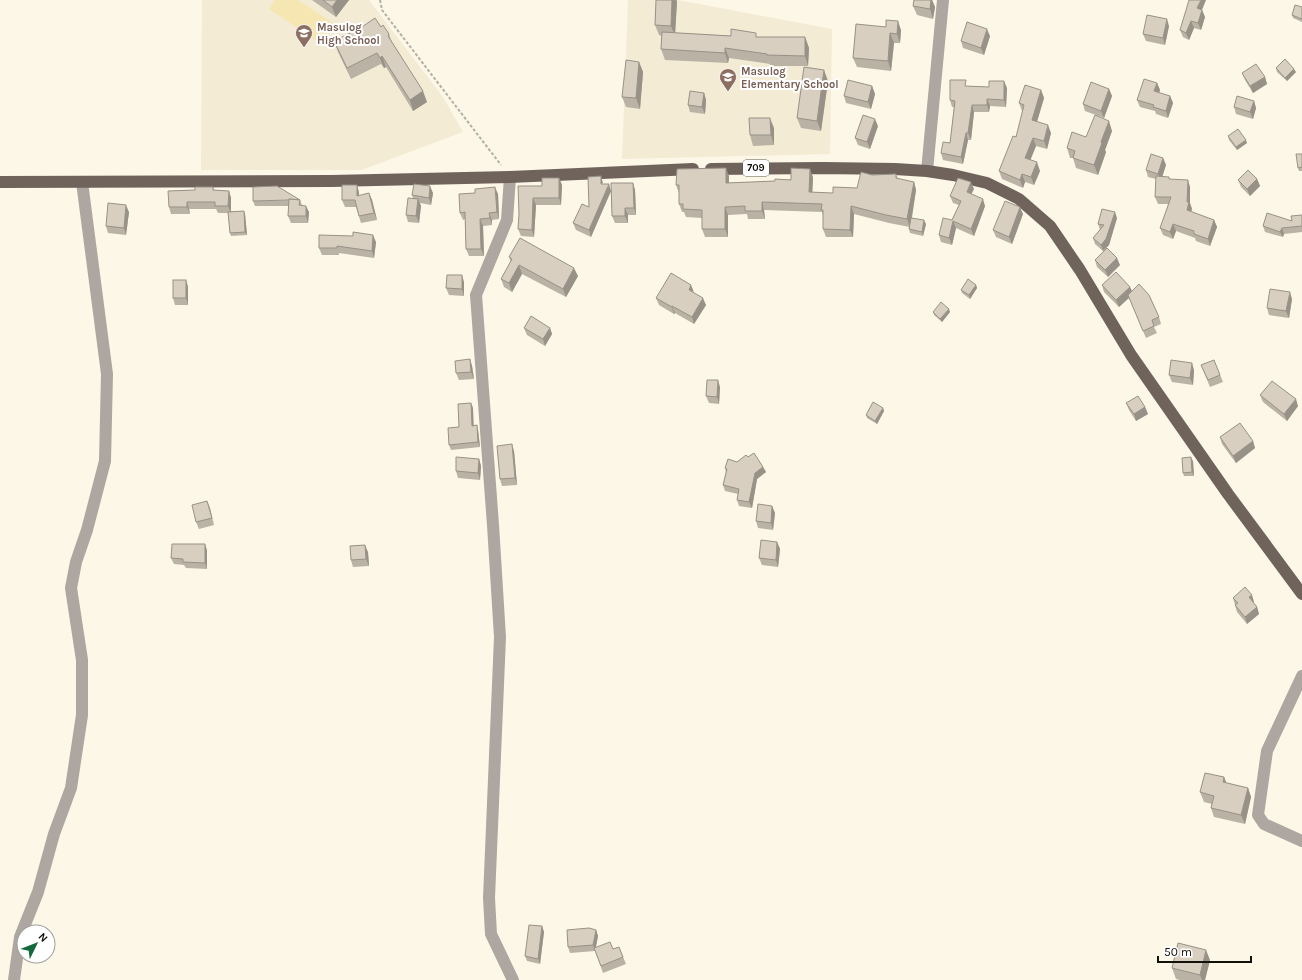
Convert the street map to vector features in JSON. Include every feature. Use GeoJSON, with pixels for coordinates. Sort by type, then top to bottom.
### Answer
{"type":"FeatureCollection","features":[{"type":"Feature","properties":{"kind":"main road","name":"709"},"geometry":{"type":"LineString","coordinates":[[0,182],[331,181],[510,177],[682,169],[823,168],[927,171],[987,183],[1019,199],[1050,226],[1080,270],[1131,355],[1228,494],[1302,594]]}},
{"type":"Feature","properties":{"kind":"street"},"geometry":{"type":"LineString","coordinates":[[927,171],[943,0]]}},
{"type":"Feature","properties":{"kind":"street"},"geometry":{"type":"LineString","coordinates":[[510,177],[507,220],[476,295],[494,526],[500,637],[489,898],[492,934],[512,980]]}},
{"type":"Feature","properties":{"kind":"street"},"geometry":{"type":"LineString","coordinates":[[14,980],[20,937],[38,892],[54,834],[71,788],[82,715],[82,660],[71,588],[76,562],[87,530],[105,460],[107,374],[82,182]]}},
{"type":"Feature","properties":{"kind":"street"},"geometry":{"type":"LineString","coordinates":[[1302,676],[1267,752],[1258,815],[1264,824],[1302,842]]}},
{"type":"Feature","properties":{"kind":"path"},"geometry":{"type":"LineString","coordinates":[[380,0],[382,10],[510,177]]}},
{"type":"Feature","properties":{"kind":"shaded area","name":"Masulog High School"},"geometry":{"type":"Polygon","coordinates":[[[202,0],[369,0],[443,97],[463,132],[362,170],[201,170],[202,0]]]}},
{"type":"Feature","properties":{"kind":"shaded area"},"geometry":{"type":"Polygon","coordinates":[[[275,0],[298,0],[333,23],[320,43],[269,9],[275,0]]]}},
{"type":"Feature","properties":{"kind":"shaded area","name":"Masulog Elementary School"},"geometry":{"type":"Polygon","coordinates":[[[628,0],[678,0],[832,29],[830,154],[622,159],[628,0]]]}},
{"type":"Feature","properties":{"kind":"building"},"geometry":{"type":"Polygon","coordinates":[[[323,0],[337,0],[332,7],[323,0]]]}},
{"type":"Feature","properties":{"kind":"building"},"geometry":{"type":"Polygon","coordinates":[[[656,0],[672,0],[671,26],[655,25],[656,0]]]}},
{"type":"Feature","properties":{"kind":"building"},"geometry":{"type":"Polygon","coordinates":[[[914,0],[931,0],[930,9],[913,6],[914,0]]]}},
{"type":"Feature","properties":{"kind":"building"},"geometry":{"type":"Polygon","coordinates":[[[1189,0],[1201,0],[1197,8],[1202,10],[1198,23],[1191,21],[1186,33],[1180,30],[1189,0]]]}},
{"type":"Feature","properties":{"kind":"building"},"geometry":{"type":"Polygon","coordinates":[[[1295,5],[1302,7],[1302,19],[1292,15],[1295,5]]]}},
{"type":"Feature","properties":{"kind":"building"},"geometry":{"type":"Polygon","coordinates":[[[1147,15],[1167,19],[1163,38],[1143,34],[1147,15]]]}},
{"type":"Feature","properties":{"kind":"building"},"geometry":{"type":"Polygon","coordinates":[[[375,18],[381,27],[383,25],[389,34],[388,36],[423,91],[410,100],[382,56],[380,58],[377,53],[347,68],[334,41],[362,27],[375,18]]]}},
{"type":"Feature","properties":{"kind":"building"},"geometry":{"type":"Polygon","coordinates":[[[886,20],[898,21],[897,34],[890,33],[888,61],[853,58],[856,24],[886,27],[886,20]]]}},
{"type":"Feature","properties":{"kind":"building"},"geometry":{"type":"Polygon","coordinates":[[[967,22],[987,29],[981,48],[961,41],[967,22]]]}},
{"type":"Feature","properties":{"kind":"building"},"geometry":{"type":"Polygon","coordinates":[[[731,29],[756,33],[756,37],[805,37],[805,56],[767,55],[725,48],[725,53],[661,49],[662,32],[731,36],[731,29]]]}},
{"type":"Feature","properties":{"kind":"building"},"geometry":{"type":"Polygon","coordinates":[[[1285,59],[1294,69],[1285,78],[1276,68],[1285,59]]]}},
{"type":"Feature","properties":{"kind":"building"},"geometry":{"type":"Polygon","coordinates":[[[626,60],[639,62],[636,98],[622,97],[626,60]]]}},
{"type":"Feature","properties":{"kind":"building"},"geometry":{"type":"Polygon","coordinates":[[[1256,64],[1265,77],[1250,86],[1242,73],[1256,64]]]}},
{"type":"Feature","properties":{"kind":"building"},"geometry":{"type":"Polygon","coordinates":[[[804,67],[824,70],[817,121],[797,118],[804,67]]]}},
{"type":"Feature","properties":{"kind":"building"},"geometry":{"type":"Polygon","coordinates":[[[1144,79],[1157,83],[1154,91],[1170,96],[1166,111],[1153,107],[1154,105],[1137,100],[1144,79]]]}},
{"type":"Feature","properties":{"kind":"building"},"geometry":{"type":"Polygon","coordinates":[[[848,80],[872,86],[868,102],[844,96],[848,80]]]}},
{"type":"Feature","properties":{"kind":"building"},"geometry":{"type":"Polygon","coordinates":[[[950,80],[966,80],[965,86],[989,87],[989,81],[1004,81],[1004,100],[987,99],[987,105],[972,105],[968,133],[966,133],[961,157],[941,153],[943,142],[950,143],[955,101],[950,100],[950,80]]]}},
{"type":"Feature","properties":{"kind":"building"},"geometry":{"type":"Polygon","coordinates":[[[1091,82],[1109,89],[1101,111],[1083,104],[1091,82]]]}},
{"type":"Feature","properties":{"kind":"building"},"geometry":{"type":"Polygon","coordinates":[[[1025,85],[1041,90],[1032,120],[1048,125],[1044,141],[1033,138],[1025,158],[1037,162],[1031,177],[1022,174],[1020,180],[999,171],[1013,136],[1016,137],[1024,105],[1019,103],[1025,85]]]}},
{"type":"Feature","properties":{"kind":"building"},"geometry":{"type":"Polygon","coordinates":[[[690,91],[704,93],[702,107],[688,105],[690,91]]]}},
{"type":"Feature","properties":{"kind":"building"},"geometry":{"type":"Polygon","coordinates":[[[1237,96],[1254,101],[1250,112],[1234,107],[1237,96]]]}},
{"type":"Feature","properties":{"kind":"building"},"geometry":{"type":"Polygon","coordinates":[[[863,115],[875,119],[867,142],[855,138],[863,115]]]}},
{"type":"Feature","properties":{"kind":"building"},"geometry":{"type":"Polygon","coordinates":[[[1095,115],[1109,121],[1094,165],[1073,158],[1075,151],[1067,148],[1072,132],[1086,137],[1095,115]]]}},
{"type":"Feature","properties":{"kind":"building"},"geometry":{"type":"Polygon","coordinates":[[[749,118],[770,118],[771,135],[750,135],[749,118]]]}},
{"type":"Feature","properties":{"kind":"building"},"geometry":{"type":"Polygon","coordinates":[[[1238,129],[1246,140],[1236,147],[1228,136],[1238,129]]]}},
{"type":"Feature","properties":{"kind":"building"},"geometry":{"type":"Polygon","coordinates":[[[1151,154],[1163,158],[1158,174],[1146,170],[1151,154]]]}},
{"type":"Feature","properties":{"kind":"building"},"geometry":{"type":"Polygon","coordinates":[[[1296,154],[1302,154],[1302,167],[1298,168],[1296,154]]]}},
{"type":"Feature","properties":{"kind":"building"},"geometry":{"type":"Polygon","coordinates":[[[726,168],[726,183],[775,181],[775,179],[791,180],[791,168],[810,169],[809,192],[833,193],[833,187],[857,188],[861,172],[872,175],[896,174],[896,178],[914,182],[907,219],[851,206],[850,230],[823,229],[823,210],[821,210],[822,204],[762,202],[762,211],[745,211],[745,206],[725,207],[725,229],[702,229],[702,210],[683,209],[683,204],[679,204],[679,185],[676,185],[677,169],[726,168]]]}},
{"type":"Feature","properties":{"kind":"building"},"geometry":{"type":"Polygon","coordinates":[[[1248,170],[1257,179],[1247,189],[1238,180],[1248,170]]]}},
{"type":"Feature","properties":{"kind":"building"},"geometry":{"type":"Polygon","coordinates":[[[601,176],[601,184],[609,184],[589,230],[573,223],[582,204],[589,207],[588,177],[601,176]]]}},
{"type":"Feature","properties":{"kind":"building"},"geometry":{"type":"Polygon","coordinates":[[[1156,176],[1169,177],[1169,179],[1188,180],[1187,202],[1189,202],[1187,210],[1214,220],[1208,239],[1194,234],[1194,231],[1173,224],[1170,232],[1160,228],[1171,197],[1155,197],[1156,176]]]}},
{"type":"Feature","properties":{"kind":"building"},"geometry":{"type":"Polygon","coordinates":[[[542,178],[559,178],[559,198],[533,198],[532,230],[518,229],[518,186],[542,186],[542,178]]]}},
{"type":"Feature","properties":{"kind":"building"},"geometry":{"type":"Polygon","coordinates":[[[958,178],[971,182],[967,192],[983,199],[971,229],[953,221],[949,238],[939,235],[943,218],[952,220],[961,201],[950,196],[958,178]]]}},
{"type":"Feature","properties":{"kind":"building"},"geometry":{"type":"Polygon","coordinates":[[[611,183],[633,183],[634,208],[625,208],[625,216],[612,216],[611,183]]]}},
{"type":"Feature","properties":{"kind":"building"},"geometry":{"type":"Polygon","coordinates":[[[414,184],[430,186],[429,198],[412,195],[414,184]]]}},
{"type":"Feature","properties":{"kind":"building"},"geometry":{"type":"Polygon","coordinates":[[[342,185],[357,185],[357,196],[369,193],[374,213],[359,216],[355,200],[342,200],[342,185]]]}},
{"type":"Feature","properties":{"kind":"building"},"geometry":{"type":"Polygon","coordinates":[[[277,186],[300,200],[289,199],[253,201],[253,187],[277,186]]]}},
{"type":"Feature","properties":{"kind":"building"},"geometry":{"type":"Polygon","coordinates":[[[195,187],[213,187],[213,190],[229,191],[228,206],[215,206],[215,202],[187,202],[187,207],[169,207],[168,191],[195,190],[195,187]]]}},
{"type":"Feature","properties":{"kind":"building"},"geometry":{"type":"Polygon","coordinates":[[[495,187],[497,212],[489,213],[490,218],[480,219],[481,249],[466,249],[465,212],[460,213],[459,194],[475,193],[475,189],[495,187]]]}},
{"type":"Feature","properties":{"kind":"building"},"geometry":{"type":"Polygon","coordinates":[[[408,198],[418,199],[416,216],[406,215],[408,198]]]}},
{"type":"Feature","properties":{"kind":"building"},"geometry":{"type":"Polygon","coordinates":[[[289,199],[300,200],[299,205],[306,206],[306,216],[288,216],[289,199]]]}},
{"type":"Feature","properties":{"kind":"building"},"geometry":{"type":"Polygon","coordinates":[[[1005,201],[1020,207],[1009,237],[993,230],[1005,201]]]}},
{"type":"Feature","properties":{"kind":"building"},"geometry":{"type":"Polygon","coordinates":[[[108,203],[126,205],[124,228],[106,226],[108,203]]]}},
{"type":"Feature","properties":{"kind":"building"},"geometry":{"type":"Polygon","coordinates":[[[1102,209],[1115,212],[1106,239],[1101,245],[1093,238],[1104,225],[1098,224],[1102,209]]]}},
{"type":"Feature","properties":{"kind":"building"},"geometry":{"type":"Polygon","coordinates":[[[244,211],[245,232],[230,233],[228,212],[244,211]]]}},
{"type":"Feature","properties":{"kind":"building"},"geometry":{"type":"Polygon","coordinates":[[[1267,213],[1292,221],[1291,216],[1302,215],[1302,226],[1282,228],[1280,232],[1263,226],[1267,213]]]}},
{"type":"Feature","properties":{"kind":"building"},"geometry":{"type":"Polygon","coordinates":[[[911,218],[924,220],[922,232],[909,229],[911,218]]]}},
{"type":"Feature","properties":{"kind":"building"},"geometry":{"type":"Polygon","coordinates":[[[353,232],[373,235],[372,251],[337,246],[337,248],[319,248],[319,235],[353,236],[353,232]]]}},
{"type":"Feature","properties":{"kind":"building"},"geometry":{"type":"Polygon","coordinates":[[[520,238],[574,268],[563,289],[519,265],[509,283],[501,279],[512,259],[509,257],[520,238]]]}},
{"type":"Feature","properties":{"kind":"building"},"geometry":{"type":"Polygon","coordinates":[[[1107,248],[1117,258],[1105,270],[1095,260],[1107,248]]]}},
{"type":"Feature","properties":{"kind":"building"},"geometry":{"type":"Polygon","coordinates":[[[1116,272],[1130,287],[1116,300],[1102,285],[1116,272]]]}},
{"type":"Feature","properties":{"kind":"building"},"geometry":{"type":"Polygon","coordinates":[[[671,273],[691,285],[689,290],[703,298],[692,317],[656,298],[671,273]]]}},
{"type":"Feature","properties":{"kind":"building"},"geometry":{"type":"Polygon","coordinates":[[[447,275],[462,275],[462,289],[446,288],[447,275]]]}},
{"type":"Feature","properties":{"kind":"building"},"geometry":{"type":"Polygon","coordinates":[[[968,279],[976,285],[969,295],[961,290],[968,279]]]}},
{"type":"Feature","properties":{"kind":"building"},"geometry":{"type":"Polygon","coordinates":[[[173,280],[186,280],[186,298],[173,298],[173,280]]]}},
{"type":"Feature","properties":{"kind":"building"},"geometry":{"type":"Polygon","coordinates":[[[1139,284],[1149,295],[1159,317],[1152,320],[1154,326],[1143,331],[1128,295],[1139,284]]]}},
{"type":"Feature","properties":{"kind":"building"},"geometry":{"type":"Polygon","coordinates":[[[1270,289],[1290,292],[1286,311],[1267,308],[1270,289]]]}},
{"type":"Feature","properties":{"kind":"building"},"geometry":{"type":"Polygon","coordinates":[[[941,302],[949,309],[940,319],[933,312],[941,302]]]}},
{"type":"Feature","properties":{"kind":"building"},"geometry":{"type":"Polygon","coordinates":[[[531,316],[550,328],[543,339],[524,328],[531,316]]]}},
{"type":"Feature","properties":{"kind":"building"},"geometry":{"type":"Polygon","coordinates":[[[470,359],[471,372],[456,373],[455,361],[470,359]]]}},
{"type":"Feature","properties":{"kind":"building"},"geometry":{"type":"Polygon","coordinates":[[[1171,360],[1192,363],[1190,378],[1169,375],[1171,360]]]}},
{"type":"Feature","properties":{"kind":"building"},"geometry":{"type":"Polygon","coordinates":[[[1214,360],[1220,375],[1208,380],[1201,365],[1214,360]]]}},
{"type":"Feature","properties":{"kind":"building"},"geometry":{"type":"Polygon","coordinates":[[[707,380],[718,380],[717,397],[706,396],[707,380]]]}},
{"type":"Feature","properties":{"kind":"building"},"geometry":{"type":"Polygon","coordinates":[[[1272,381],[1296,399],[1284,414],[1260,395],[1272,381]]]}},
{"type":"Feature","properties":{"kind":"building"},"geometry":{"type":"Polygon","coordinates":[[[1138,396],[1145,407],[1134,414],[1126,403],[1138,396]]]}},
{"type":"Feature","properties":{"kind":"building"},"geometry":{"type":"Polygon","coordinates":[[[873,402],[883,408],[875,421],[866,415],[873,402]]]}},
{"type":"Feature","properties":{"kind":"building"},"geometry":{"type":"Polygon","coordinates":[[[471,403],[472,426],[477,425],[478,442],[449,445],[448,428],[459,427],[458,404],[471,403]]]}},
{"type":"Feature","properties":{"kind":"building"},"geometry":{"type":"Polygon","coordinates":[[[1240,423],[1253,441],[1233,456],[1220,437],[1240,423]]]}},
{"type":"Feature","properties":{"kind":"building"},"geometry":{"type":"Polygon","coordinates":[[[512,444],[515,478],[500,479],[497,446],[512,444]]]}},
{"type":"Feature","properties":{"kind":"building"},"geometry":{"type":"Polygon","coordinates":[[[754,453],[763,467],[755,473],[749,502],[737,500],[739,489],[723,485],[727,469],[725,468],[728,459],[737,462],[746,455],[748,457],[754,453]]]}},
{"type":"Feature","properties":{"kind":"building"},"geometry":{"type":"Polygon","coordinates":[[[456,457],[479,459],[478,473],[456,471],[456,457]]]}},
{"type":"Feature","properties":{"kind":"building"},"geometry":{"type":"Polygon","coordinates":[[[1191,457],[1192,472],[1183,473],[1182,458],[1191,457]]]}},
{"type":"Feature","properties":{"kind":"building"},"geometry":{"type":"Polygon","coordinates":[[[207,501],[212,518],[196,522],[192,505],[207,501]]]}},
{"type":"Feature","properties":{"kind":"building"},"geometry":{"type":"Polygon","coordinates":[[[758,504],[772,506],[771,523],[756,521],[758,504]]]}},
{"type":"Feature","properties":{"kind":"building"},"geometry":{"type":"Polygon","coordinates":[[[761,540],[777,542],[776,560],[759,558],[761,540]]]}},
{"type":"Feature","properties":{"kind":"building"},"geometry":{"type":"Polygon","coordinates":[[[172,544],[205,544],[205,563],[183,562],[183,559],[171,558],[172,544]]]}},
{"type":"Feature","properties":{"kind":"building"},"geometry":{"type":"Polygon","coordinates":[[[365,545],[366,559],[351,560],[350,546],[365,545]]]}},
{"type":"Feature","properties":{"kind":"building"},"geometry":{"type":"Polygon","coordinates":[[[1245,587],[1252,595],[1249,597],[1257,607],[1245,617],[1235,605],[1238,603],[1233,598],[1245,587]]]}},
{"type":"Feature","properties":{"kind":"building"},"geometry":{"type":"Polygon","coordinates":[[[1205,773],[1224,777],[1223,782],[1248,788],[1241,815],[1211,808],[1214,796],[1200,792],[1205,773]]]}},
{"type":"Feature","properties":{"kind":"building"},"geometry":{"type":"Polygon","coordinates":[[[529,925],[542,926],[538,959],[525,956],[529,925]]]}},
{"type":"Feature","properties":{"kind":"building"},"geometry":{"type":"Polygon","coordinates":[[[589,928],[596,930],[593,945],[568,947],[567,930],[589,928]]]}},
{"type":"Feature","properties":{"kind":"building"},"geometry":{"type":"Polygon","coordinates":[[[610,942],[613,949],[619,947],[623,957],[601,966],[594,948],[610,942]]]}},
{"type":"Feature","properties":{"kind":"building"},"geometry":{"type":"Polygon","coordinates":[[[1178,943],[1206,950],[1200,975],[1172,968],[1178,943]]]}},
{"type":"Feature","properties":{"kind":"place","name":"Masulog High School"},"geometry":{"type":"Point","coordinates":[304,48]}},
{"type":"Feature","properties":{"kind":"place","name":"Masulog Elementary School"},"geometry":{"type":"Point","coordinates":[728,92]}}]}
